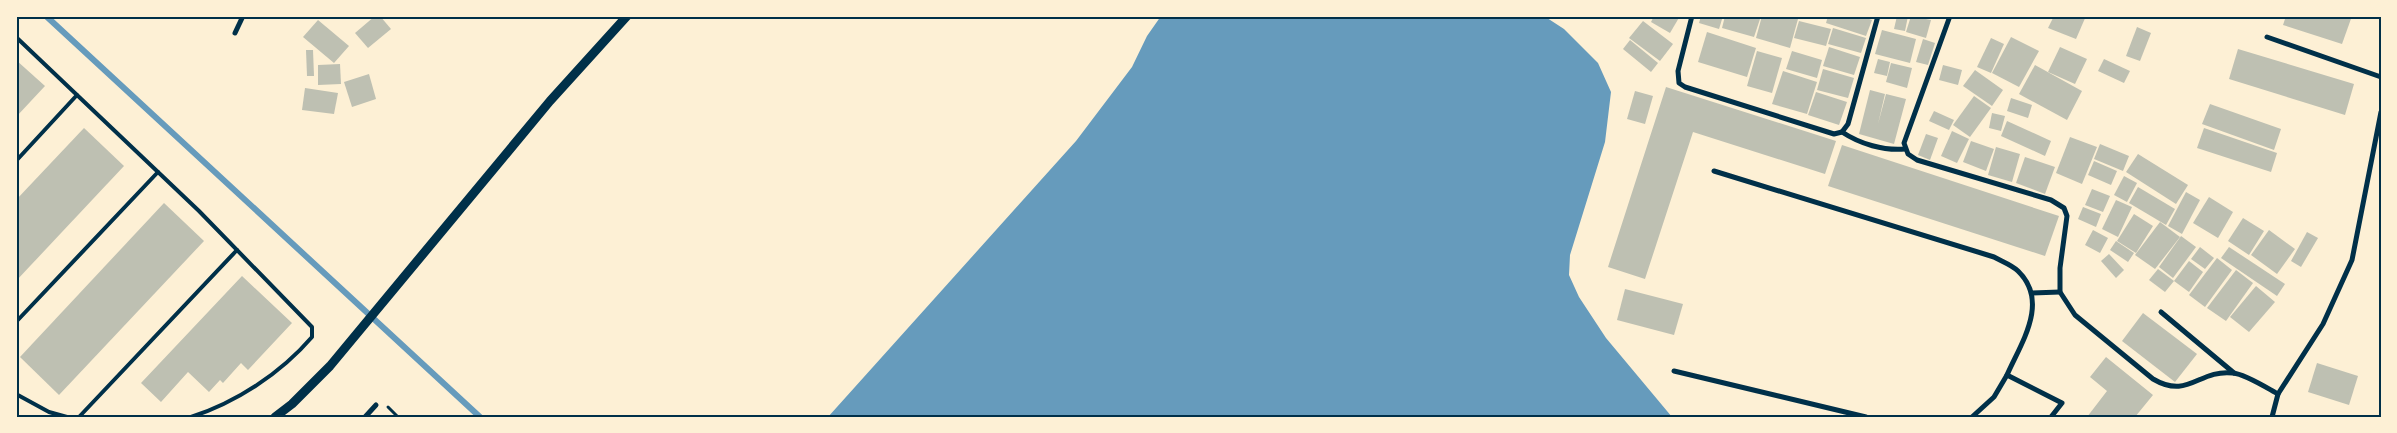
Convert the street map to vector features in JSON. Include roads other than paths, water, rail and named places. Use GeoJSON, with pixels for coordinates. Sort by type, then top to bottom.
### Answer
{"type":"FeatureCollection","features":[{"type":"Feature","properties":{"kind":"street"},"geometry":{"type":"LineString","coordinates":[[235,33],[242,16]]}},
{"type":"Feature","properties":{"kind":"street"},"geometry":{"type":"LineString","coordinates":[[275,417],[305,391],[349,344],[550,101],[627,16]]}},
{"type":"Feature","properties":{"kind":"street"},"geometry":{"type":"LineString","coordinates":[[1692,16],[1678,71],[1679,82],[1685,87],[1834,134],[1842,132],[1848,124],[1878,16]]}},
{"type":"Feature","properties":{"kind":"street"},"geometry":{"type":"LineString","coordinates":[[1950,16],[1904,143],[1905,149],[1917,160],[2052,200],[2064,208],[2067,216],[2060,268],[2060,292],[2075,315],[2164,386],[2182,387],[2210,375],[2234,373]]}},
{"type":"Feature","properties":{"kind":"street"},"geometry":{"type":"LineString","coordinates":[[2267,37],[2381,77]]}},
{"type":"Feature","properties":{"kind":"street"},"geometry":{"type":"LineString","coordinates":[[2272,417],[2278,394],[2323,324],[2352,260],[2381,112]]}},
{"type":"Feature","properties":{"kind":"street"},"geometry":{"type":"LineString","coordinates":[[1842,132],[1851,138],[1878,147],[1892,150],[1905,149]]}},
{"type":"Feature","properties":{"kind":"street"},"geometry":{"type":"LineString","coordinates":[[1714,171],[1994,257],[2018,271],[2032,293],[2033,317],[2007,375],[1994,397],[1972,417]]}},
{"type":"Feature","properties":{"kind":"street"},"geometry":{"type":"LineString","coordinates":[[2032,293],[2060,292]]}},
{"type":"Feature","properties":{"kind":"street"},"geometry":{"type":"LineString","coordinates":[[2161,312],[2234,373],[2278,394]]}},
{"type":"Feature","properties":{"kind":"street"},"geometry":{"type":"LineString","coordinates":[[1674,371],[1866,417]]}},
{"type":"Feature","properties":{"kind":"street"},"geometry":{"type":"LineString","coordinates":[[2007,375],[2062,403],[2051,417]]}},
{"type":"Feature","properties":{"kind":"street"},"geometry":{"type":"LineString","coordinates":[[365,417],[376,406]]}},
{"type":"Feature","properties":{"kind":"lane"},"geometry":{"type":"LineString","coordinates":[[16,37],[158,172],[312,327],[312,337],[285,365],[213,410],[191,417]]}},
{"type":"Feature","properties":{"kind":"lane"},"geometry":{"type":"LineString","coordinates":[[16,161],[77,95]]}},
{"type":"Feature","properties":{"kind":"lane"},"geometry":{"type":"LineString","coordinates":[[16,322],[158,172]]}},
{"type":"Feature","properties":{"kind":"lane"},"geometry":{"type":"LineString","coordinates":[[79,417],[237,250]]}},
{"type":"Feature","properties":{"kind":"lane"},"geometry":{"type":"LineString","coordinates":[[16,394],[49,412],[67,417]]}},
{"type":"Feature","properties":{"kind":"water"},"geometry":{"type":"Polygon","coordinates":[[[1161,16],[1544,16],[1564,29],[1598,63],[1611,92],[1605,142],[1570,255],[1569,275],[1579,297],[1606,338],[1672,417],[828,417],[1076,141],[1132,67],[1147,36],[1161,16]]]}},
{"type":"Feature","properties":{"kind":"waterway"},"geometry":{"type":"LineString","coordinates":[[46,16],[480,417]]}}]}
